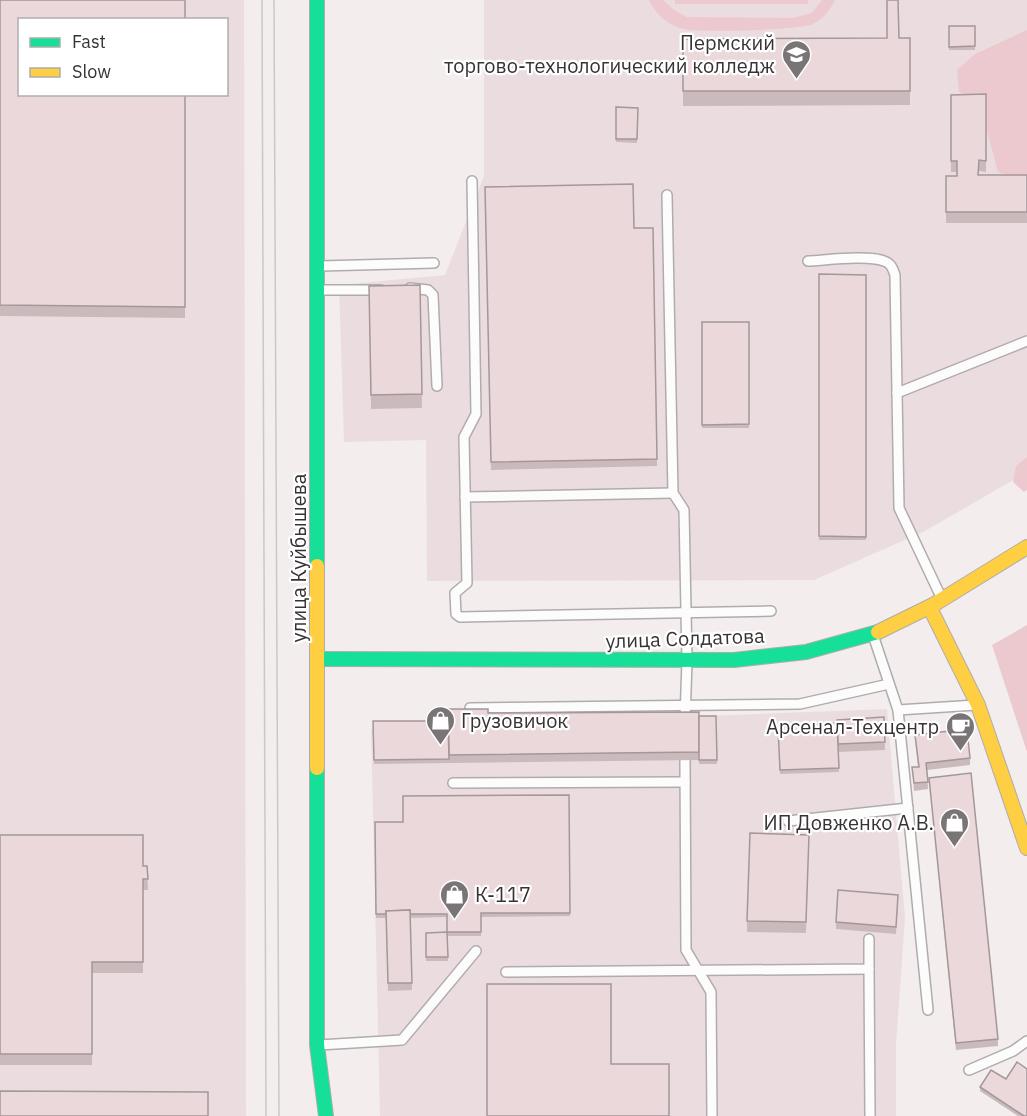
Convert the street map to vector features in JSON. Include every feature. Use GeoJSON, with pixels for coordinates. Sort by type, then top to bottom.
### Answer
{"type":"FeatureCollection","features":[{"type":"Feature","properties":{"kind":"main road","name":"улица Куйбышева"},"geometry":{"type":"LineString","coordinates":[[317,0],[317,1045],[326,1116]]}},
{"type":"Feature","properties":{"kind":"main road","name":"улица Солдатова"},"geometry":{"type":"LineString","coordinates":[[318,659],[687,661],[785,654],[833,646],[873,634],[930,608],[1027,547]]}},
{"type":"Feature","properties":{"kind":"main road"},"geometry":{"type":"LineString","coordinates":[[930,608],[978,705],[1027,848]]}},
{"type":"Feature","properties":{"kind":"lane"},"geometry":{"type":"LineString","coordinates":[[472,181],[476,414],[464,437],[467,583],[455,592],[455,609],[460,617],[771,611]]}},
{"type":"Feature","properties":{"kind":"lane"},"geometry":{"type":"LineString","coordinates":[[667,195],[673,493],[684,510],[687,661],[685,720]]}},
{"type":"Feature","properties":{"kind":"lane"},"geometry":{"type":"LineString","coordinates":[[808,261],[873,260],[885,261],[892,267],[895,275],[899,508],[942,600]]}},
{"type":"Feature","properties":{"kind":"lane"},"geometry":{"type":"LineString","coordinates":[[318,266],[434,263]]}},
{"type":"Feature","properties":{"kind":"lane"},"geometry":{"type":"LineString","coordinates":[[317,290],[428,290],[435,304],[437,386]]}},
{"type":"Feature","properties":{"kind":"lane"},"geometry":{"type":"LineString","coordinates":[[897,393],[1027,341]]}},
{"type":"Feature","properties":{"kind":"lane"},"geometry":{"type":"LineString","coordinates":[[465,497],[673,493]]}},
{"type":"Feature","properties":{"kind":"lane"},"geometry":{"type":"LineString","coordinates":[[873,634],[898,710],[928,1010]]}},
{"type":"Feature","properties":{"kind":"lane"},"geometry":{"type":"LineString","coordinates":[[470,708],[800,704],[889,684]]}},
{"type":"Feature","properties":{"kind":"lane"},"geometry":{"type":"LineString","coordinates":[[898,710],[978,705]]}},
{"type":"Feature","properties":{"kind":"lane"},"geometry":{"type":"LineString","coordinates":[[685,760],[686,950],[711,992],[712,1116]]}},
{"type":"Feature","properties":{"kind":"lane"},"geometry":{"type":"LineString","coordinates":[[453,783],[685,782]]}},
{"type":"Feature","properties":{"kind":"lane"},"geometry":{"type":"LineString","coordinates":[[788,821],[908,808]]}},
{"type":"Feature","properties":{"kind":"lane"},"geometry":{"type":"LineString","coordinates":[[869,939],[870,1116]]}},
{"type":"Feature","properties":{"kind":"lane"},"geometry":{"type":"LineString","coordinates":[[317,1045],[402,1040],[476,951]]}},
{"type":"Feature","properties":{"kind":"lane"},"geometry":{"type":"LineString","coordinates":[[506,972],[869,969]]}},
{"type":"Feature","properties":{"kind":"lane"},"geometry":{"type":"LineString","coordinates":[[969,1070],[1013,1051],[1027,1041]]}},
{"type":"Feature","properties":{"kind":"shaded area"},"geometry":{"type":"Polygon","coordinates":[[[0,0],[244,0],[246,1116],[0,1116],[0,0]]]}},
{"type":"Feature","properties":{"kind":"shaded area"},"geometry":{"type":"Polygon","coordinates":[[[484,0],[1027,0],[1027,472],[925,531],[814,580],[427,581],[426,440],[344,442],[339,285],[445,275],[484,176],[484,0]]]}},
{"type":"Feature","properties":{"kind":"shaded area"},"geometry":{"type":"Polygon","coordinates":[[[649,0],[663,0],[674,10],[687,17],[793,18],[812,13],[822,0],[835,0],[826,14],[813,24],[790,28],[728,31],[683,29],[667,22],[649,0]]]}},
{"type":"Feature","properties":{"kind":"shaded area"},"geometry":{"type":"Polygon","coordinates":[[[675,0],[808,0],[808,4],[675,4],[675,0]]]}},
{"type":"Feature","properties":{"kind":"shaded area"},"geometry":{"type":"Polygon","coordinates":[[[1027,30],[1027,181],[998,172],[979,102],[959,92],[957,70],[975,54],[1027,30]]]}},
{"type":"Feature","properties":{"kind":"shaded area"},"geometry":{"type":"Polygon","coordinates":[[[1027,457],[1027,490],[1024,492],[1013,482],[1016,466],[1027,457]]]}},
{"type":"Feature","properties":{"kind":"shaded area"},"geometry":{"type":"Polygon","coordinates":[[[1027,625],[1027,752],[992,645],[1027,625]]]}},
{"type":"Feature","properties":{"kind":"shaded area"},"geometry":{"type":"Polygon","coordinates":[[[887,709],[905,918],[896,1045],[896,1116],[380,1116],[371,729],[887,709]]]}},
{"type":"Feature","properties":{"kind":"building"},"geometry":{"type":"Polygon","coordinates":[[[0,0],[185,0],[185,18],[18,18],[18,96],[185,96],[185,307],[0,305],[0,0]]]}},
{"type":"Feature","properties":{"kind":"building","name":"Пермский торгово-технологический колледж"},"geometry":{"type":"Polygon","coordinates":[[[887,0],[898,0],[899,38],[910,38],[910,91],[683,91],[683,39],[887,38],[887,0]]]}},
{"type":"Feature","properties":{"kind":"building"},"geometry":{"type":"Polygon","coordinates":[[[949,26],[975,26],[975,46],[949,47],[949,26]]]}},
{"type":"Feature","properties":{"kind":"building"},"geometry":{"type":"Polygon","coordinates":[[[986,94],[986,161],[979,160],[978,175],[1027,175],[1027,212],[946,212],[946,176],[957,176],[957,161],[951,161],[951,95],[986,94]]]}},
{"type":"Feature","properties":{"kind":"building"},"geometry":{"type":"Polygon","coordinates":[[[616,107],[638,108],[637,139],[616,139],[616,107]]]}},
{"type":"Feature","properties":{"kind":"building"},"geometry":{"type":"Polygon","coordinates":[[[633,184],[634,228],[653,228],[657,459],[491,462],[485,187],[633,184]]]}},
{"type":"Feature","properties":{"kind":"building"},"geometry":{"type":"Polygon","coordinates":[[[819,274],[866,275],[866,537],[819,536],[819,274]]]}},
{"type":"Feature","properties":{"kind":"building"},"geometry":{"type":"Polygon","coordinates":[[[420,285],[422,394],[371,395],[369,286],[420,285]]]}},
{"type":"Feature","properties":{"kind":"building"},"geometry":{"type":"Polygon","coordinates":[[[702,322],[749,322],[749,424],[702,425],[702,322]]]}},
{"type":"Feature","properties":{"kind":"building"},"geometry":{"type":"Polygon","coordinates":[[[448,709],[488,709],[488,713],[699,712],[699,752],[449,755],[448,709]]]}},
{"type":"Feature","properties":{"kind":"building"},"geometry":{"type":"Polygon","coordinates":[[[699,716],[716,716],[717,760],[699,760],[699,716]]]}},
{"type":"Feature","properties":{"kind":"building"},"geometry":{"type":"Polygon","coordinates":[[[884,717],[885,742],[838,744],[837,720],[884,717]]]}},
{"type":"Feature","properties":{"kind":"building"},"geometry":{"type":"Polygon","coordinates":[[[373,721],[448,721],[449,759],[374,760],[373,721]]]}},
{"type":"Feature","properties":{"kind":"building"},"geometry":{"type":"Polygon","coordinates":[[[837,723],[839,768],[780,770],[778,727],[837,723]]]}},
{"type":"Feature","properties":{"kind":"building"},"geometry":{"type":"Polygon","coordinates":[[[967,729],[970,758],[926,763],[928,782],[914,783],[912,767],[919,767],[915,735],[967,729]]]}},
{"type":"Feature","properties":{"kind":"building"},"geometry":{"type":"Polygon","coordinates":[[[971,773],[998,1039],[956,1043],[929,778],[971,773]]]}},
{"type":"Feature","properties":{"kind":"building"},"geometry":{"type":"Polygon","coordinates":[[[569,795],[570,913],[481,913],[481,932],[447,932],[447,914],[410,914],[410,910],[386,911],[386,914],[376,914],[375,822],[403,822],[403,796],[569,795]]]}},
{"type":"Feature","properties":{"kind":"building"},"geometry":{"type":"Polygon","coordinates":[[[750,833],[809,835],[806,922],[747,921],[750,833]]]}},
{"type":"Feature","properties":{"kind":"building"},"geometry":{"type":"Polygon","coordinates":[[[0,835],[143,835],[143,866],[147,866],[148,879],[143,879],[143,962],[92,962],[92,1054],[0,1054],[0,835]]]}},
{"type":"Feature","properties":{"kind":"building"},"geometry":{"type":"Polygon","coordinates":[[[838,890],[898,895],[896,927],[836,922],[838,890]]]}},
{"type":"Feature","properties":{"kind":"building"},"geometry":{"type":"Polygon","coordinates":[[[410,910],[412,983],[388,983],[386,911],[410,910]]]}},
{"type":"Feature","properties":{"kind":"building"},"geometry":{"type":"Polygon","coordinates":[[[447,932],[448,957],[426,957],[426,933],[447,932]]]}},
{"type":"Feature","properties":{"kind":"building"},"geometry":{"type":"Polygon","coordinates":[[[487,984],[611,984],[611,1064],[669,1064],[669,1116],[487,1116],[487,984]]]}},
{"type":"Feature","properties":{"kind":"building"},"geometry":{"type":"Polygon","coordinates":[[[1017,1062],[1027,1069],[1027,1116],[980,1087],[991,1070],[1006,1079],[1017,1062]]]}},
{"type":"Feature","properties":{"kind":"building"},"geometry":{"type":"Polygon","coordinates":[[[0,1091],[208,1092],[208,1116],[0,1116],[0,1091]]]}},
{"type":"Feature","properties":{"kind":"tram line"},"geometry":{"type":"LineString","coordinates":[[262,0],[266,1116]]}},
{"type":"Feature","properties":{"kind":"tram line"},"geometry":{"type":"LineString","coordinates":[[274,0],[279,1116]]}},
{"type":"Feature","properties":{"kind":"traffic: fast"},"geometry":{"type":"LineString","coordinates":[[317,0],[317,566]]}},
{"type":"Feature","properties":{"kind":"traffic: fast"},"geometry":{"type":"LineString","coordinates":[[318,659],[734,660],[806,652],[878,632]]}},
{"type":"Feature","properties":{"kind":"traffic: fast"},"geometry":{"type":"LineString","coordinates":[[317,768],[317,1045],[326,1116]]}},
{"type":"Feature","properties":{"kind":"traffic: slow"},"geometry":{"type":"LineString","coordinates":[[878,632],[933,605],[1027,547]]}},
{"type":"Feature","properties":{"kind":"traffic: slow"},"geometry":{"type":"LineString","coordinates":[[317,566],[317,768]]}},
{"type":"Feature","properties":{"kind":"traffic: slow"},"geometry":{"type":"LineString","coordinates":[[930,608],[978,705],[1027,848]]}},
{"type":"Feature","properties":{"kind":"place","name":"Пермский торгово-технологический колледж"},"geometry":{"type":"Point","coordinates":[796,80]}},
{"type":"Feature","properties":{"kind":"place","name":"Грузовичок"},"geometry":{"type":"Point","coordinates":[440,746]}},
{"type":"Feature","properties":{"kind":"place","name":"Арсенал-Техцентр"},"geometry":{"type":"Point","coordinates":[960,752]}},
{"type":"Feature","properties":{"kind":"place","name":"ИП Довженко А.В."},"geometry":{"type":"Point","coordinates":[955,848]}},
{"type":"Feature","properties":{"kind":"place","name":"К-117"},"geometry":{"type":"Point","coordinates":[454,920]}}]}
